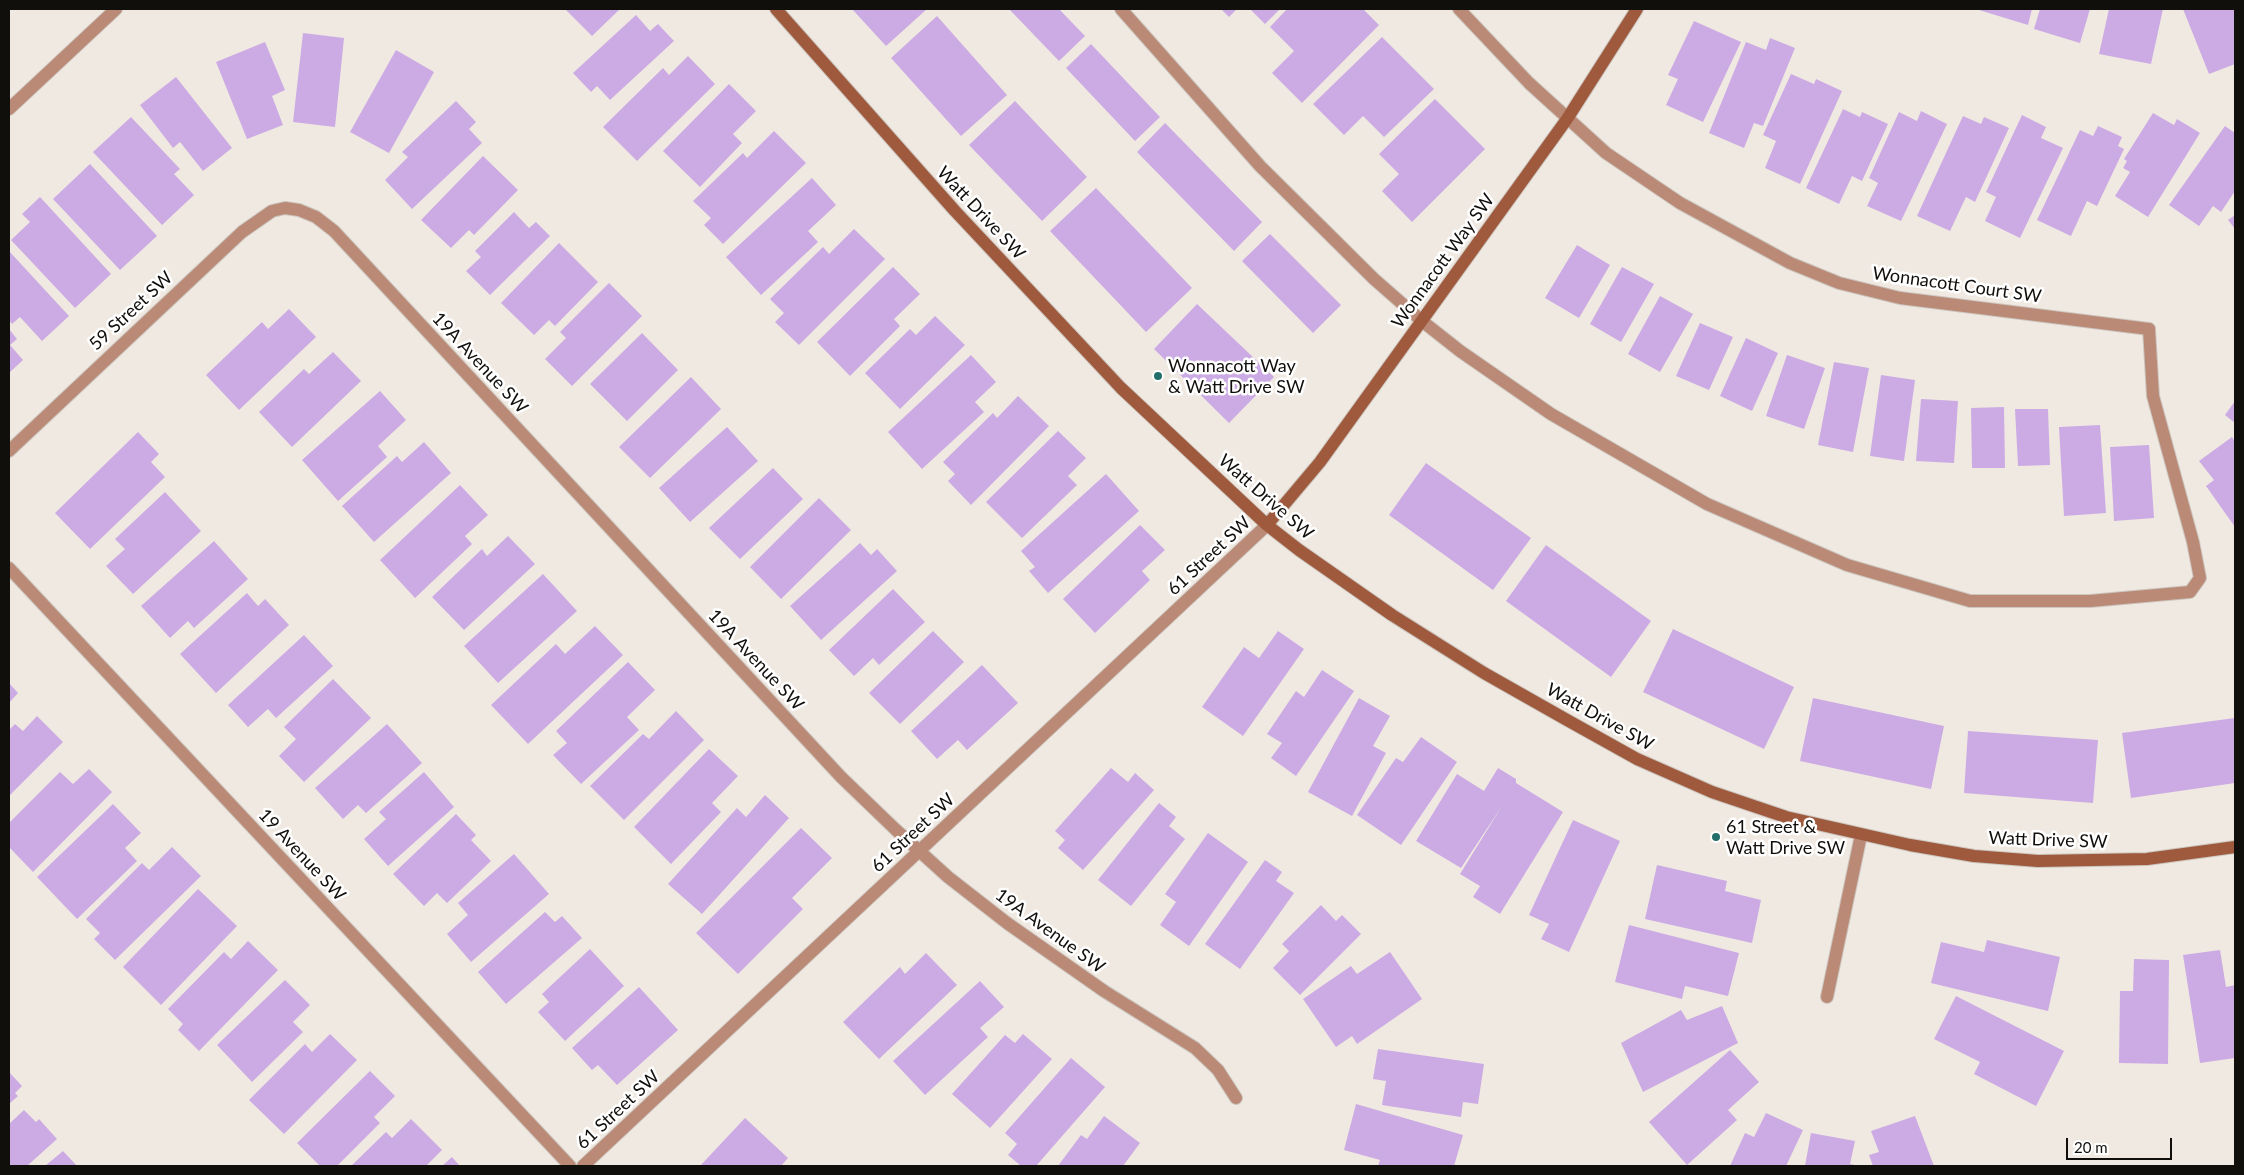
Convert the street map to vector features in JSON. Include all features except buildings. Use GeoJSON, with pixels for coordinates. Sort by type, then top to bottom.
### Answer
{"type":"FeatureCollection","features":[{"type":"Feature","properties":{"kind":"street"},"geometry":{"type":"LineString","coordinates":[[9,109],[116,9]]}},
{"type":"Feature","properties":{"kind":"street","name":"Watt Drive SW"},"geometry":{"type":"LineString","coordinates":[[778,9],[955,211],[1121,388],[1267,526],[1298,550],[1392,614],[1484,673],[1637,759],[1712,792],[1786,817],[1861,835],[1974,856],[2038,861],[2147,859],[2235,847]]}},
{"type":"Feature","properties":{"kind":"street"},"geometry":{"type":"LineString","coordinates":[[1121,9],[1260,166],[1374,279],[1422,321]]}},
{"type":"Feature","properties":{"kind":"street","name":"Wonnacott Court SW"},"geometry":{"type":"LineString","coordinates":[[1422,321],[1551,414],[1707,504],[1847,566],[1970,602],[2090,601],[2190,592],[2200,578],[2193,542],[2154,396],[2149,328],[1900,298],[1839,283],[1790,263],[1680,203],[1606,153],[1529,82],[1459,9]]}},
{"type":"Feature","properties":{"kind":"street","name":"Wonnacott Way SW"},"geometry":{"type":"LineString","coordinates":[[1267,526],[1320,462],[1567,119],[1637,9]]}},
{"type":"Feature","properties":{"kind":"street","name":"59 Street SW"},"geometry":{"type":"LineString","coordinates":[[9,451],[242,232],[272,211],[285,208]]}},
{"type":"Feature","properties":{"kind":"street","name":"19A Avenue SW"},"geometry":{"type":"LineString","coordinates":[[285,208],[299,210],[316,218],[334,231],[841,777],[919,852],[966,892],[1044,950],[1195,1048],[1218,1070],[1236,1098]]}},
{"type":"Feature","properties":{"kind":"street","name":"61 Street SW"},"geometry":{"type":"LineString","coordinates":[[583,1166],[1267,526]]}},
{"type":"Feature","properties":{"kind":"street","name":"19 Avenue SW"},"geometry":{"type":"LineString","coordinates":[[9,568],[570,1166]]}},
{"type":"Feature","properties":{"kind":"street"},"geometry":{"type":"LineString","coordinates":[[1827,997],[1861,835]]}},
{"type":"Feature","properties":{"kind":"place","name":"Wonnacott Way & Watt Drive SW"},"geometry":{"type":"Point","coordinates":[1158,376]}},
{"type":"Feature","properties":{"kind":"place","name":"61 Street & Watt Drive SW"},"geometry":{"type":"Point","coordinates":[1716,837]}}]}
